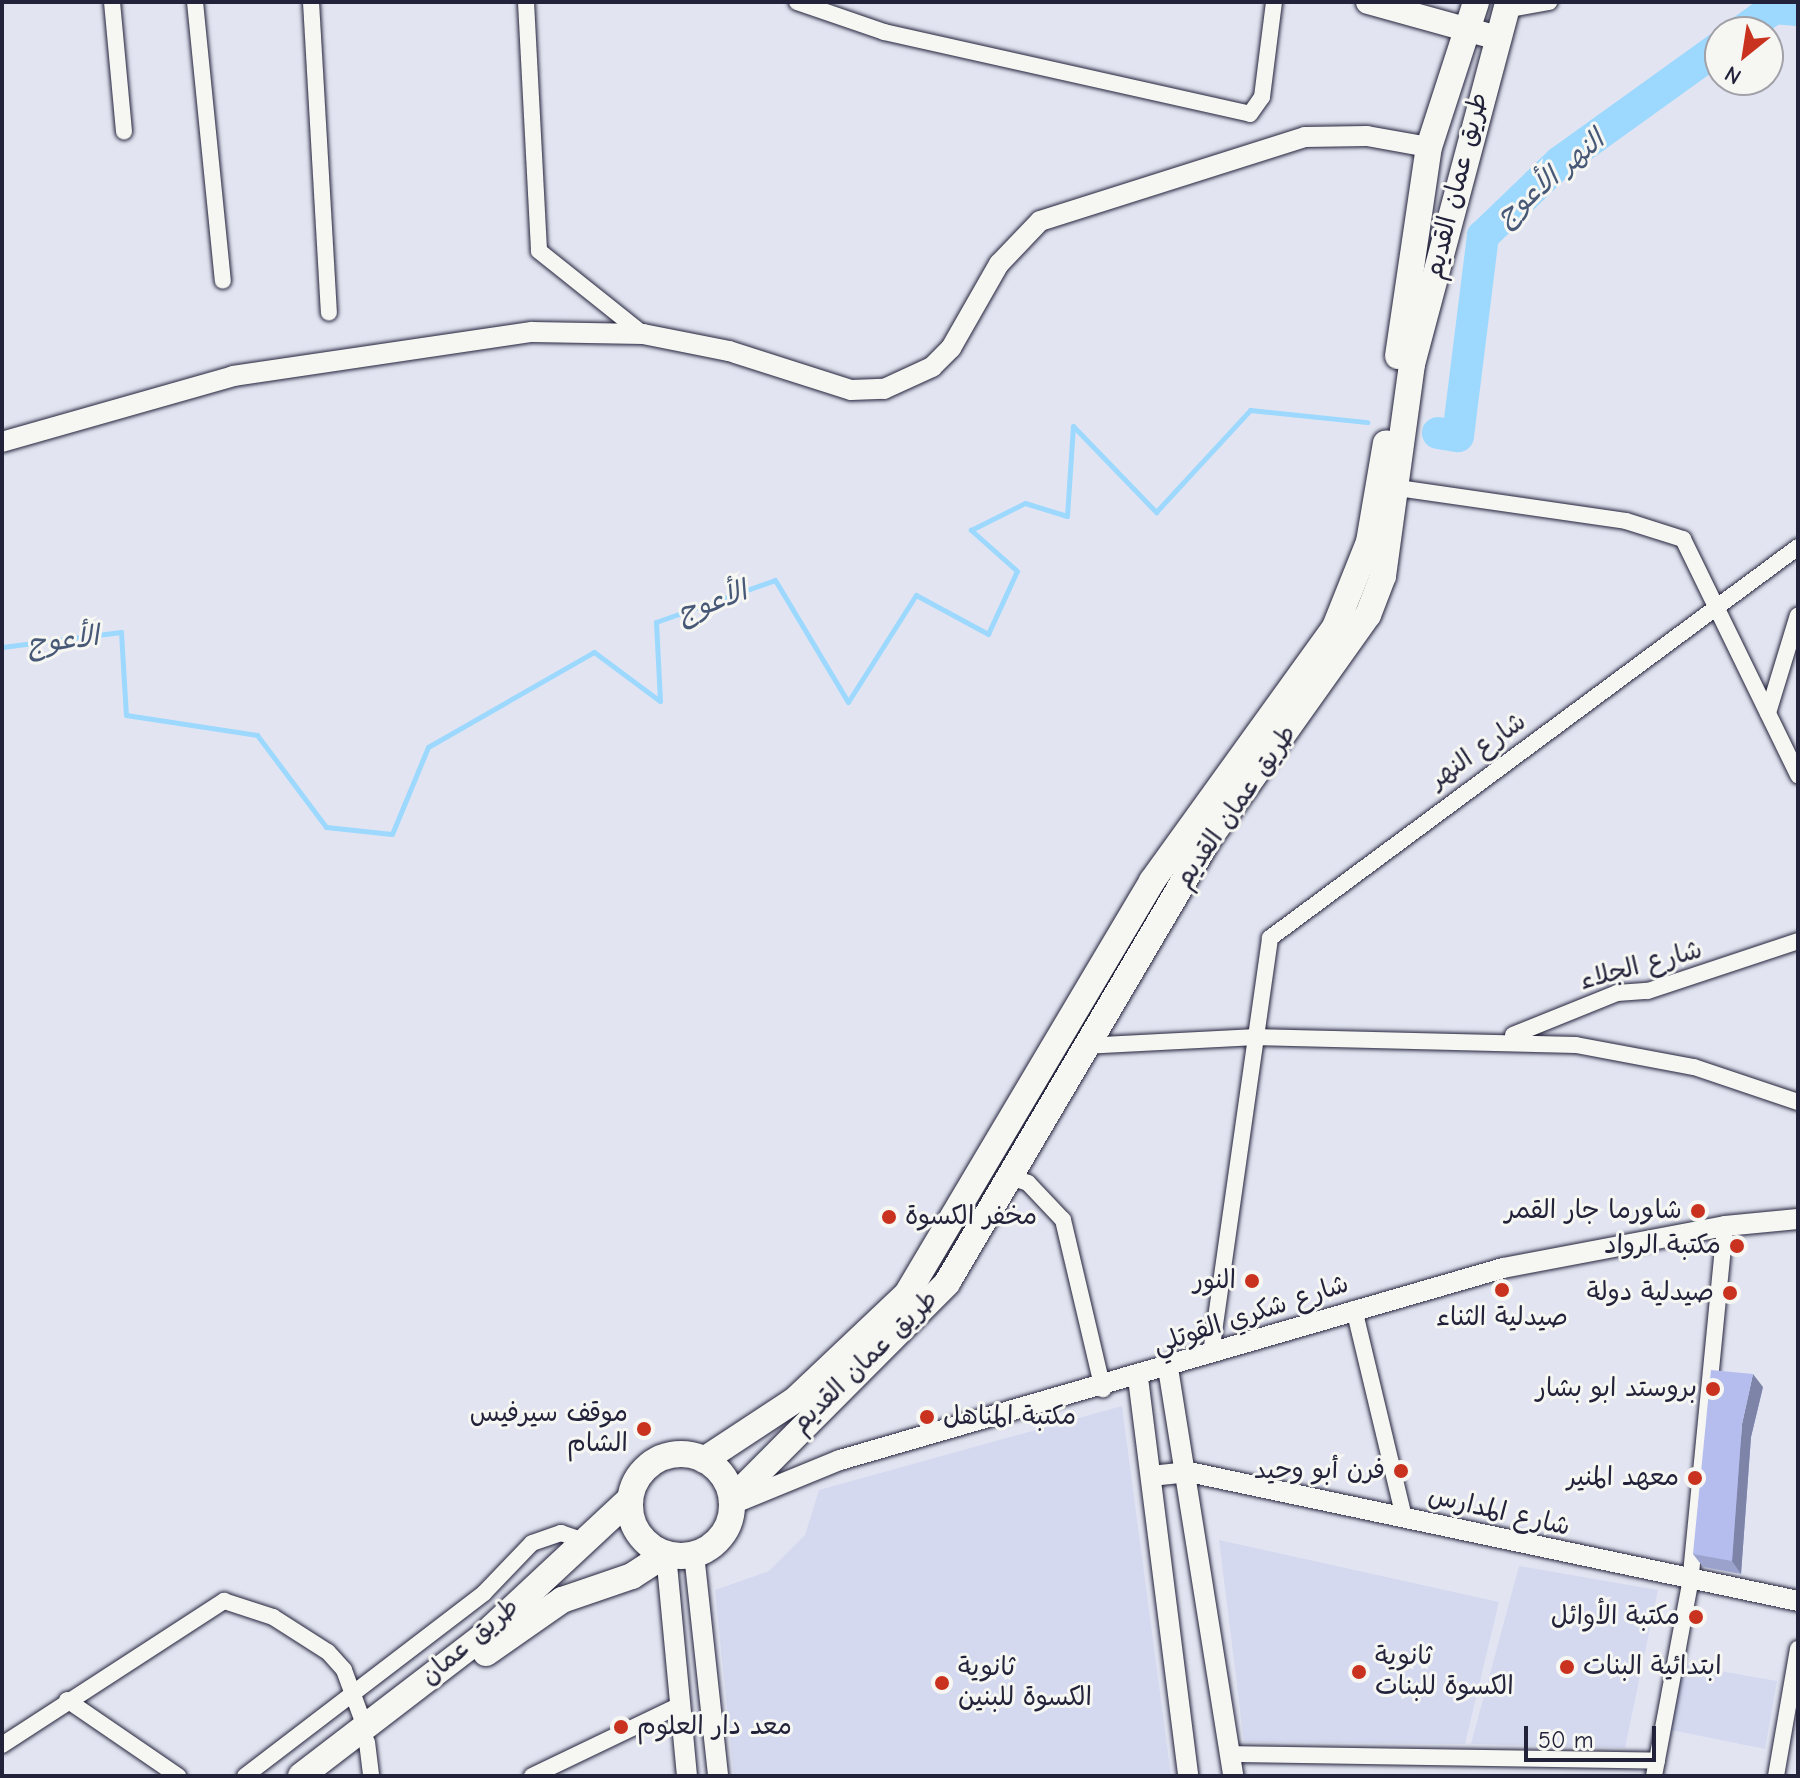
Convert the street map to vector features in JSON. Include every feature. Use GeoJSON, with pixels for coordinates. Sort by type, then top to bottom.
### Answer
{"type":"FeatureCollection","features":[{"type":"Feature","properties":{"kind":"main road"},"geometry":{"type":"LineString","coordinates":[[1368,2],[1494,37]]}},
{"type":"Feature","properties":{"kind":"main road"},"geometry":{"type":"LineString","coordinates":[[1477,2],[1506,6]]}},
{"type":"Feature","properties":{"kind":"main road","name":"طريق عمان القديم"},"geometry":{"type":"LineString","coordinates":[[704,1460],[795,1400],[907,1294],[1152,881],[1335,627],[1378,498],[1429,147],[1466,27],[1477,2]]}},
{"type":"Feature","properties":{"kind":"main road","name":"طريق عمان القديم"},"geometry":{"type":"LineString","coordinates":[[732,1502],[810,1413],[923,1311],[1010,1177],[1083,1046],[1208,840],[1352,645],[1383,576],[1398,488],[1412,364],[1494,37],[1506,6]]}},
{"type":"Feature","properties":{"kind":"main road"},"geometry":{"type":"LineString","coordinates":[[657,1460],[704,1460],[732,1502],[722,1536],[694,1554],[666,1554],[638,1533],[630,1499],[657,1460]]}},
{"type":"Feature","properties":{"kind":"main road","name":"طريق عمان"},"geometry":{"type":"LineString","coordinates":[[325,1776],[366,1734],[509,1612],[630,1499]]}},
{"type":"Feature","properties":{"kind":"main road","name":"طريق عمان"},"geometry":{"type":"LineString","coordinates":[[301,1776],[552,1606],[632,1576],[666,1554]]}},
{"type":"Feature","properties":{"kind":"street"},"geometry":{"type":"LineString","coordinates":[[112,2],[124,131]]}},
{"type":"Feature","properties":{"kind":"street"},"geometry":{"type":"LineString","coordinates":[[195,2],[223,281]]}},
{"type":"Feature","properties":{"kind":"street"},"geometry":{"type":"LineString","coordinates":[[311,2],[329,312]]}},
{"type":"Feature","properties":{"kind":"street"},"geometry":{"type":"LineString","coordinates":[[526,2],[539,251],[643,334]]}},
{"type":"Feature","properties":{"kind":"street"},"geometry":{"type":"LineString","coordinates":[[797,2],[884,32],[1250,114],[1262,97],[1274,2]]}},
{"type":"Feature","properties":{"kind":"street"},"geometry":{"type":"LineString","coordinates":[[1506,6],[1549,2]]}},
{"type":"Feature","properties":{"kind":"street"},"geometry":{"type":"LineString","coordinates":[[2,442],[233,376],[532,332],[643,334],[729,351],[851,390],[884,389],[911,380],[951,348],[999,264],[1040,221],[1305,137],[1367,136],[1429,147]]}},
{"type":"Feature","properties":{"kind":"street"},"geometry":{"type":"LineString","coordinates":[[1398,488],[1660,529],[1695,554],[1716,611],[1798,775]]}},
{"type":"Feature","properties":{"kind":"street","name":"شارع النهر"},"geometry":{"type":"LineString","coordinates":[[1211,1353],[1252,1037],[1270,938],[1716,611],[1798,547]]}},
{"type":"Feature","properties":{"kind":"street"},"geometry":{"type":"LineString","coordinates":[[1768,713],[1798,615]]}},
{"type":"Feature","properties":{"kind":"street","name":"شارع الجلاء"},"geometry":{"type":"LineString","coordinates":[[1496,1039],[1542,1028],[1617,993],[1648,991],[1798,941]]}},
{"type":"Feature","properties":{"kind":"street"},"geometry":{"type":"LineString","coordinates":[[1083,1046],[1252,1037],[1496,1039],[1694,1067],[1798,1102]]}},
{"type":"Feature","properties":{"kind":"street"},"geometry":{"type":"LineString","coordinates":[[1010,1177],[1028,1183],[1063,1220],[1103,1389]]}},
{"type":"Feature","properties":{"kind":"street","name":"شارع شكري القوتلي"},"geometry":{"type":"LineString","coordinates":[[732,1502],[840,1460],[1103,1389],[1354,1309],[1503,1268],[1725,1226],[1798,1219]]}},
{"type":"Feature","properties":{"kind":"street"},"geometry":{"type":"LineString","coordinates":[[1230,1754],[1656,1768],[1690,1584],[1725,1226]]}},
{"type":"Feature","properties":{"kind":"street"},"geometry":{"type":"LineString","coordinates":[[1354,1309],[1404,1517]]}},
{"type":"Feature","properties":{"kind":"street"},"geometry":{"type":"LineString","coordinates":[[1168,1368],[1189,1472],[1233,1776]]}},
{"type":"Feature","properties":{"kind":"street"},"geometry":{"type":"LineString","coordinates":[[1138,1378],[1188,1776]]}},
{"type":"Feature","properties":{"kind":"street","name":"شارع المدارس"},"geometry":{"type":"LineString","coordinates":[[1151,1476],[1189,1472],[1404,1517],[1690,1584],[1798,1601]]}},
{"type":"Feature","properties":{"kind":"street"},"geometry":{"type":"LineString","coordinates":[[245,1776],[492,1586],[546,1535],[584,1541]]}},
{"type":"Feature","properties":{"kind":"street"},"geometry":{"type":"LineString","coordinates":[[666,1554],[687,1776]]}},
{"type":"Feature","properties":{"kind":"street"},"geometry":{"type":"LineString","coordinates":[[694,1554],[718,1776]]}},
{"type":"Feature","properties":{"kind":"street"},"geometry":{"type":"LineString","coordinates":[[492,1586],[509,1612]]}},
{"type":"Feature","properties":{"kind":"street"},"geometry":{"type":"LineString","coordinates":[[2,1745],[224,1601],[273,1617],[328,1652],[355,1693],[366,1734],[371,1776]]}},
{"type":"Feature","properties":{"kind":"street"},"geometry":{"type":"LineString","coordinates":[[1776,1776],[1798,1649]]}},
{"type":"Feature","properties":{"kind":"street"},"geometry":{"type":"LineString","coordinates":[[67,1700],[178,1776]]}},
{"type":"Feature","properties":{"kind":"street"},"geometry":{"type":"LineString","coordinates":[[532,1776],[678,1706]]}},
{"type":"Feature","properties":{"kind":"shaded area","name":"ثانوية الكسوة للبنين"},"geometry":{"type":"Polygon","coordinates":[[[1122,1406],[1171,1776],[734,1776],[715,1590],[769,1571],[805,1535],[819,1490],[1122,1406]]]}},
{"type":"Feature","properties":{"kind":"shaded area","name":"ثانوية الكسوة للبنات"},"geometry":{"type":"Polygon","coordinates":[[[1219,1540],[1499,1602],[1465,1744],[1244,1742],[1219,1540]]]}},
{"type":"Feature","properties":{"kind":"shaded area","name":"ابتدائية البنات"},"geometry":{"type":"Polygon","coordinates":[[[1519,1566],[1658,1590],[1625,1748],[1471,1744],[1519,1566]]]}},
{"type":"Feature","properties":{"kind":"shaded area"},"geometry":{"type":"Polygon","coordinates":[[[1675,1663],[1777,1681],[1765,1749],[1661,1728],[1675,1663]]]}},
{"type":"Feature","properties":{"kind":"building"},"geometry":{"type":"Polygon","coordinates":[[[1711,1370],[1753,1374],[1742,1424],[1732,1561],[1693,1554],[1711,1370]]]}},
{"type":"Feature","properties":{"kind":"waterway","name":"النهر الأعوج"},"geometry":{"type":"LineString","coordinates":[[1763,16],[1774,8],[1798,10]]}},
{"type":"Feature","properties":{"kind":"waterway","name":"النهر الأعوج"},"geometry":{"type":"LineString","coordinates":[[1438,433],[1458,436],[1483,236],[1560,162],[1704,58]]}},
{"type":"Feature","properties":{"kind":"waterway","name":"الأعوج"},"geometry":{"type":"LineString","coordinates":[[2,647],[121,632],[126,715],[257,735],[326,827],[392,834],[428,747],[594,652],[660,701],[656,622],[775,580],[848,702],[916,595],[988,634],[1017,571],[971,530],[1025,503],[1067,516],[1073,426],[1156,512],[1250,410],[1367,422]]}},
{"type":"Feature","properties":{"kind":"place","name":"شاورما جار القمر"},"geometry":{"type":"Point","coordinates":[1698,1211]}},
{"type":"Feature","properties":{"kind":"place","name":"مخفر الكسوة"},"geometry":{"type":"Point","coordinates":[889,1217]}},
{"type":"Feature","properties":{"kind":"place","name":"مكتبة الرواد"},"geometry":{"type":"Point","coordinates":[1737,1246]}},
{"type":"Feature","properties":{"kind":"place","name":"النور"},"geometry":{"type":"Point","coordinates":[1252,1281]}},
{"type":"Feature","properties":{"kind":"place","name":"صيدلية الثناء"},"geometry":{"type":"Point","coordinates":[1502,1290]}},
{"type":"Feature","properties":{"kind":"place","name":"صيدلية دولة"},"geometry":{"type":"Point","coordinates":[1730,1293]}},
{"type":"Feature","properties":{"kind":"place","name":"بروستد ابو بشار"},"geometry":{"type":"Point","coordinates":[1713,1389]}},
{"type":"Feature","properties":{"kind":"place","name":"مكتبة المناهل"},"geometry":{"type":"Point","coordinates":[927,1417]}},
{"type":"Feature","properties":{"kind":"place","name":"موقف سيرفيس الشام"},"geometry":{"type":"Point","coordinates":[644,1429]}},
{"type":"Feature","properties":{"kind":"place","name":"فرن أبو وحيد"},"geometry":{"type":"Point","coordinates":[1401,1471]}},
{"type":"Feature","properties":{"kind":"place","name":"معهد المنير"},"geometry":{"type":"Point","coordinates":[1695,1478]}},
{"type":"Feature","properties":{"kind":"place","name":"مكتبة الأوائل"},"geometry":{"type":"Point","coordinates":[1696,1617]}},
{"type":"Feature","properties":{"kind":"place","name":"ابتدائية البنات"},"geometry":{"type":"Point","coordinates":[1567,1667]}},
{"type":"Feature","properties":{"kind":"place","name":"ثانوية الكسوة للبنات"},"geometry":{"type":"Point","coordinates":[1359,1672]}},
{"type":"Feature","properties":{"kind":"place","name":"ثانوية الكسوة للبنين"},"geometry":{"type":"Point","coordinates":[942,1683]}},
{"type":"Feature","properties":{"kind":"place","name":"معد دار العلوم"},"geometry":{"type":"Point","coordinates":[621,1727]}}]}
